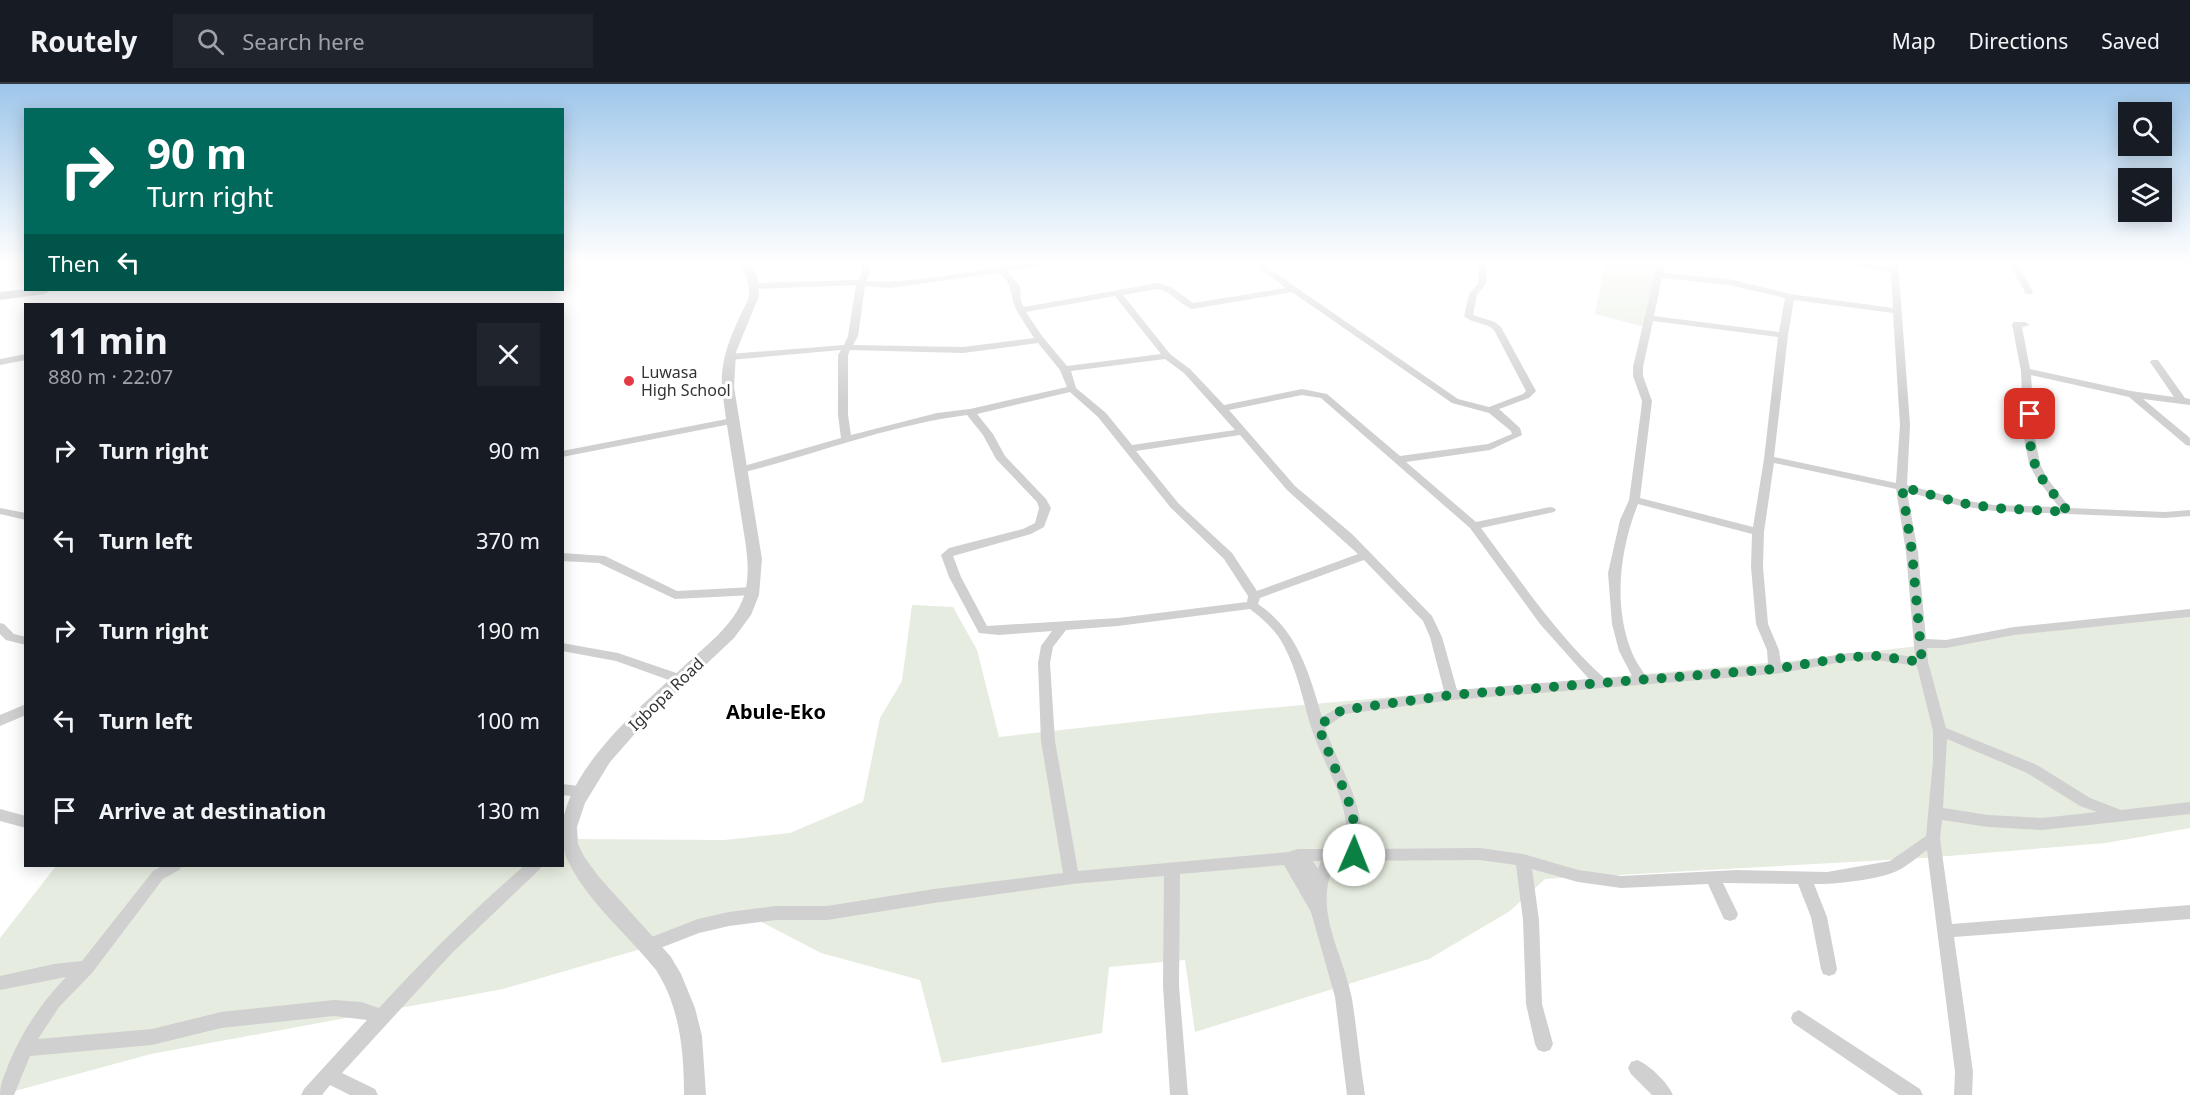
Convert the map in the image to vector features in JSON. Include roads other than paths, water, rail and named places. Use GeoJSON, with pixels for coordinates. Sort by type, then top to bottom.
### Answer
{"type":"FeatureCollection","features":[{"type":"Feature","properties":{"kind":"street","name":"Igbopa Road"},"geometry":{"type":"LineString","coordinates":[[695,1095],[692,1037],[685,1009],[673,978],[650,945],[596,889],[565,839],[582,791],[622,737],[726,636],[743,615],[753,591],[756,573],[755,559],[728,387],[729,357],[749,308]]}},
{"type":"Feature","properties":{"kind":"street"},"geometry":{"type":"LineString","coordinates":[[847,440],[843,405],[843,355],[853,336],[857,308]]}},
{"type":"Feature","properties":{"kind":"street"},"geometry":{"type":"LineString","coordinates":[[1031,308],[1021,310],[1040,340],[1065,369],[1072,389],[1102,415],[1175,506],[1228,556],[1253,600],[1290,644],[1318,726],[1352,810],[1355,832],[1354,855]]}},
{"type":"Feature","properties":{"kind":"street"},"geometry":{"type":"LineString","coordinates":[[1129,308],[1167,356],[1187,371],[1222,408],[1291,488],[1348,537],[1428,619],[1436,637],[1452,695]]}},
{"type":"Feature","properties":{"kind":"street"},"geometry":{"type":"LineString","coordinates":[[1319,308],[1431,382],[1455,401],[1493,411],[1516,430],[1517,435],[1490,447],[1396,459]]}},
{"type":"Feature","properties":{"kind":"street"},"geometry":{"type":"LineString","coordinates":[[1470,308],[1468,316],[1498,327],[1509,344],[1531,391],[1526,396],[1494,407],[1493,411]]}},
{"type":"Feature","properties":{"kind":"street"},"geometry":{"type":"LineString","coordinates":[[1640,678],[1625,651],[1618,624],[1614,573],[1626,520],[1634,500],[1647,401],[1638,376],[1638,367],[1652,308]]}},
{"type":"Feature","properties":{"kind":"street"},"geometry":{"type":"LineString","coordinates":[[1775,669],[1773,650],[1762,624],[1757,567],[1758,532],[1788,308]]}},
{"type":"Feature","properties":{"kind":"street"},"geometry":{"type":"LineString","coordinates":[[1870,308],[1897,312]]}},
{"type":"Feature","properties":{"kind":"street"},"geometry":{"type":"LineString","coordinates":[[1897,308],[1905,425],[1902,487],[1912,552],[1922,662],[1940,731],[1940,760],[1933,839],[1964,1072],[1963,1095]]}},
{"type":"Feature","properties":{"kind":"street"},"geometry":{"type":"LineString","coordinates":[[1650,318],[1783,335]]}},
{"type":"Feature","properties":{"kind":"street"},"geometry":{"type":"LineString","coordinates":[[2025,325],[2017,324],[2026,371],[2030,414],[2027,430],[2039,474],[2068,512]]}},
{"type":"Feature","properties":{"kind":"street"},"geometry":{"type":"LineString","coordinates":[[729,357],[831,347],[963,350],[1040,340]]}},
{"type":"Feature","properties":{"kind":"street"},"geometry":{"type":"LineString","coordinates":[[1065,369],[1167,356]]}},
{"type":"Feature","properties":{"kind":"street"},"geometry":{"type":"LineString","coordinates":[[0,362],[24,357]]}},
{"type":"Feature","properties":{"kind":"street"},"geometry":{"type":"LineString","coordinates":[[2155,362],[2186,401]]}},
{"type":"Feature","properties":{"kind":"street"},"geometry":{"type":"LineString","coordinates":[[2026,371],[2131,394],[2186,401]]}},
{"type":"Feature","properties":{"kind":"street"},"geometry":{"type":"LineString","coordinates":[[741,470],[937,416],[970,412],[1072,389]]}},
{"type":"Feature","properties":{"kind":"street"},"geometry":{"type":"LineString","coordinates":[[1222,408],[1302,392],[1324,396],[1474,526],[1544,621],[1584,668],[1600,682]]}},
{"type":"Feature","properties":{"kind":"street"},"geometry":{"type":"LineString","coordinates":[[2131,394],[2190,443]]}},
{"type":"Feature","properties":{"kind":"street"},"geometry":{"type":"LineString","coordinates":[[970,412],[988,434],[1000,457],[1042,501],[1045,508],[1040,525],[1027,532],[953,551],[947,555],[947,560],[983,630],[990,632],[1185,615],[1253,600],[1322,570],[1366,556]]}},
{"type":"Feature","properties":{"kind":"street"},"geometry":{"type":"LineString","coordinates":[[564,454],[732,421]]}},
{"type":"Feature","properties":{"kind":"street"},"geometry":{"type":"LineString","coordinates":[[1128,449],[1241,432]]}},
{"type":"Feature","properties":{"kind":"street"},"geometry":{"type":"LineString","coordinates":[[1769,459],[1902,487],[1961,503],[1994,508],[2165,515],[2190,513]]}},
{"type":"Feature","properties":{"kind":"street"},"geometry":{"type":"LineString","coordinates":[[1634,500],[1758,532]]}},
{"type":"Feature","properties":{"kind":"street"},"geometry":{"type":"LineString","coordinates":[[1474,526],[1550,510]]}},
{"type":"Feature","properties":{"kind":"street"},"geometry":{"type":"LineString","coordinates":[[0,511],[24,517]]}},
{"type":"Feature","properties":{"kind":"street"},"geometry":{"type":"LineString","coordinates":[[564,557],[601,559],[675,595],[753,591]]}},
{"type":"Feature","properties":{"kind":"street"},"geometry":{"type":"LineString","coordinates":[[1921,643],[1946,644],[2013,631],[2190,613]]}},
{"type":"Feature","properties":{"kind":"street"},"geometry":{"type":"LineString","coordinates":[[1062,626],[1047,646],[1044,663],[1048,741],[1072,878]]}},
{"type":"Feature","properties":{"kind":"street"},"geometry":{"type":"LineString","coordinates":[[0,627],[10,637],[24,640]]}},
{"type":"Feature","properties":{"kind":"street"},"geometry":{"type":"LineString","coordinates":[[564,647],[618,657],[681,679]]}},
{"type":"Feature","properties":{"kind":"street"},"geometry":{"type":"LineString","coordinates":[[1318,726],[1342,710],[1452,695],[1640,678],[1775,669],[1848,657],[1885,656],[1922,662]]}},
{"type":"Feature","properties":{"kind":"street"},"geometry":{"type":"LineString","coordinates":[[0,721],[24,709]]}},
{"type":"Feature","properties":{"kind":"street"},"geometry":{"type":"LineString","coordinates":[[1940,731],[2032,769],[2085,802],[2121,814]]}},
{"type":"Feature","properties":{"kind":"street"},"geometry":{"type":"LineString","coordinates":[[564,789],[582,791]]}},
{"type":"Feature","properties":{"kind":"street"},"geometry":{"type":"LineString","coordinates":[[1935,813],[2016,824],[2042,824],[2121,814],[2188,810]]}},
{"type":"Feature","properties":{"kind":"street"},"geometry":{"type":"LineString","coordinates":[[0,815],[24,821]]}},
{"type":"Feature","properties":{"kind":"street"},"geometry":{"type":"LineString","coordinates":[[650,945],[698,926],[729,919],[776,913],[827,914],[934,896],[1072,878],[1293,856],[1458,854],[1523,860],[1578,876],[1621,882],[1713,877],[1838,877],[1895,865],[1933,839]]}},
{"type":"Feature","properties":{"kind":"street"},"geometry":{"type":"LineString","coordinates":[[1318,911],[1320,889],[1332,855]]}},
{"type":"Feature","properties":{"kind":"street"},"geometry":{"type":"LineString","coordinates":[[1293,856],[1307,864],[1320,889]]}},
{"type":"Feature","properties":{"kind":"street"},"geometry":{"type":"LineString","coordinates":[[1293,856],[1318,911],[1343,997],[1356,1095]]}},
{"type":"Feature","properties":{"kind":"street"},"geometry":{"type":"LineString","coordinates":[[1523,860],[1531,920],[1534,1004],[1544,1044]]}},
{"type":"Feature","properties":{"kind":"street"},"geometry":{"type":"LineString","coordinates":[[310,1095],[381,1016],[484,909],[533,867]]}},
{"type":"Feature","properties":{"kind":"street"},"geometry":{"type":"LineString","coordinates":[[1172,868],[1171,986],[1179,1095]]}},
{"type":"Feature","properties":{"kind":"street"},"geometry":{"type":"LineString","coordinates":[[5,1095],[36,1025],[52,1002],[86,968],[159,870]]}},
{"type":"Feature","properties":{"kind":"street"},"geometry":{"type":"LineString","coordinates":[[1803,876],[1819,917],[1829,969]]}},
{"type":"Feature","properties":{"kind":"street"},"geometry":{"type":"LineString","coordinates":[[1713,877],[1730,914]]}},
{"type":"Feature","properties":{"kind":"street"},"geometry":{"type":"LineString","coordinates":[[1945,931],[2190,912]]}},
{"type":"Feature","properties":{"kind":"street"},"geometry":{"type":"LineString","coordinates":[[0,983],[36,974],[86,968]]}},
{"type":"Feature","properties":{"kind":"street"},"geometry":{"type":"LineString","coordinates":[[24,1048],[152,1037],[221,1020],[312,1010],[345,1008],[381,1016]]}},
{"type":"Feature","properties":{"kind":"street"},"geometry":{"type":"LineString","coordinates":[[1799,1018],[1914,1095]]}},
{"type":"Feature","properties":{"kind":"street"},"geometry":{"type":"LineString","coordinates":[[1636,1068],[1664,1095]]}},
{"type":"Feature","properties":{"kind":"street"},"geometry":{"type":"LineString","coordinates":[[328,1075],[369,1095]]}},
{"type":"Feature","properties":{"kind":"place","name":"Luwasa High School"},"geometry":{"type":"Point","coordinates":[629,381]}},
{"type":"Feature","properties":{"kind":"district","name":"Abule-Eko"},"geometry":{"type":"Point","coordinates":[776,711]}}]}
